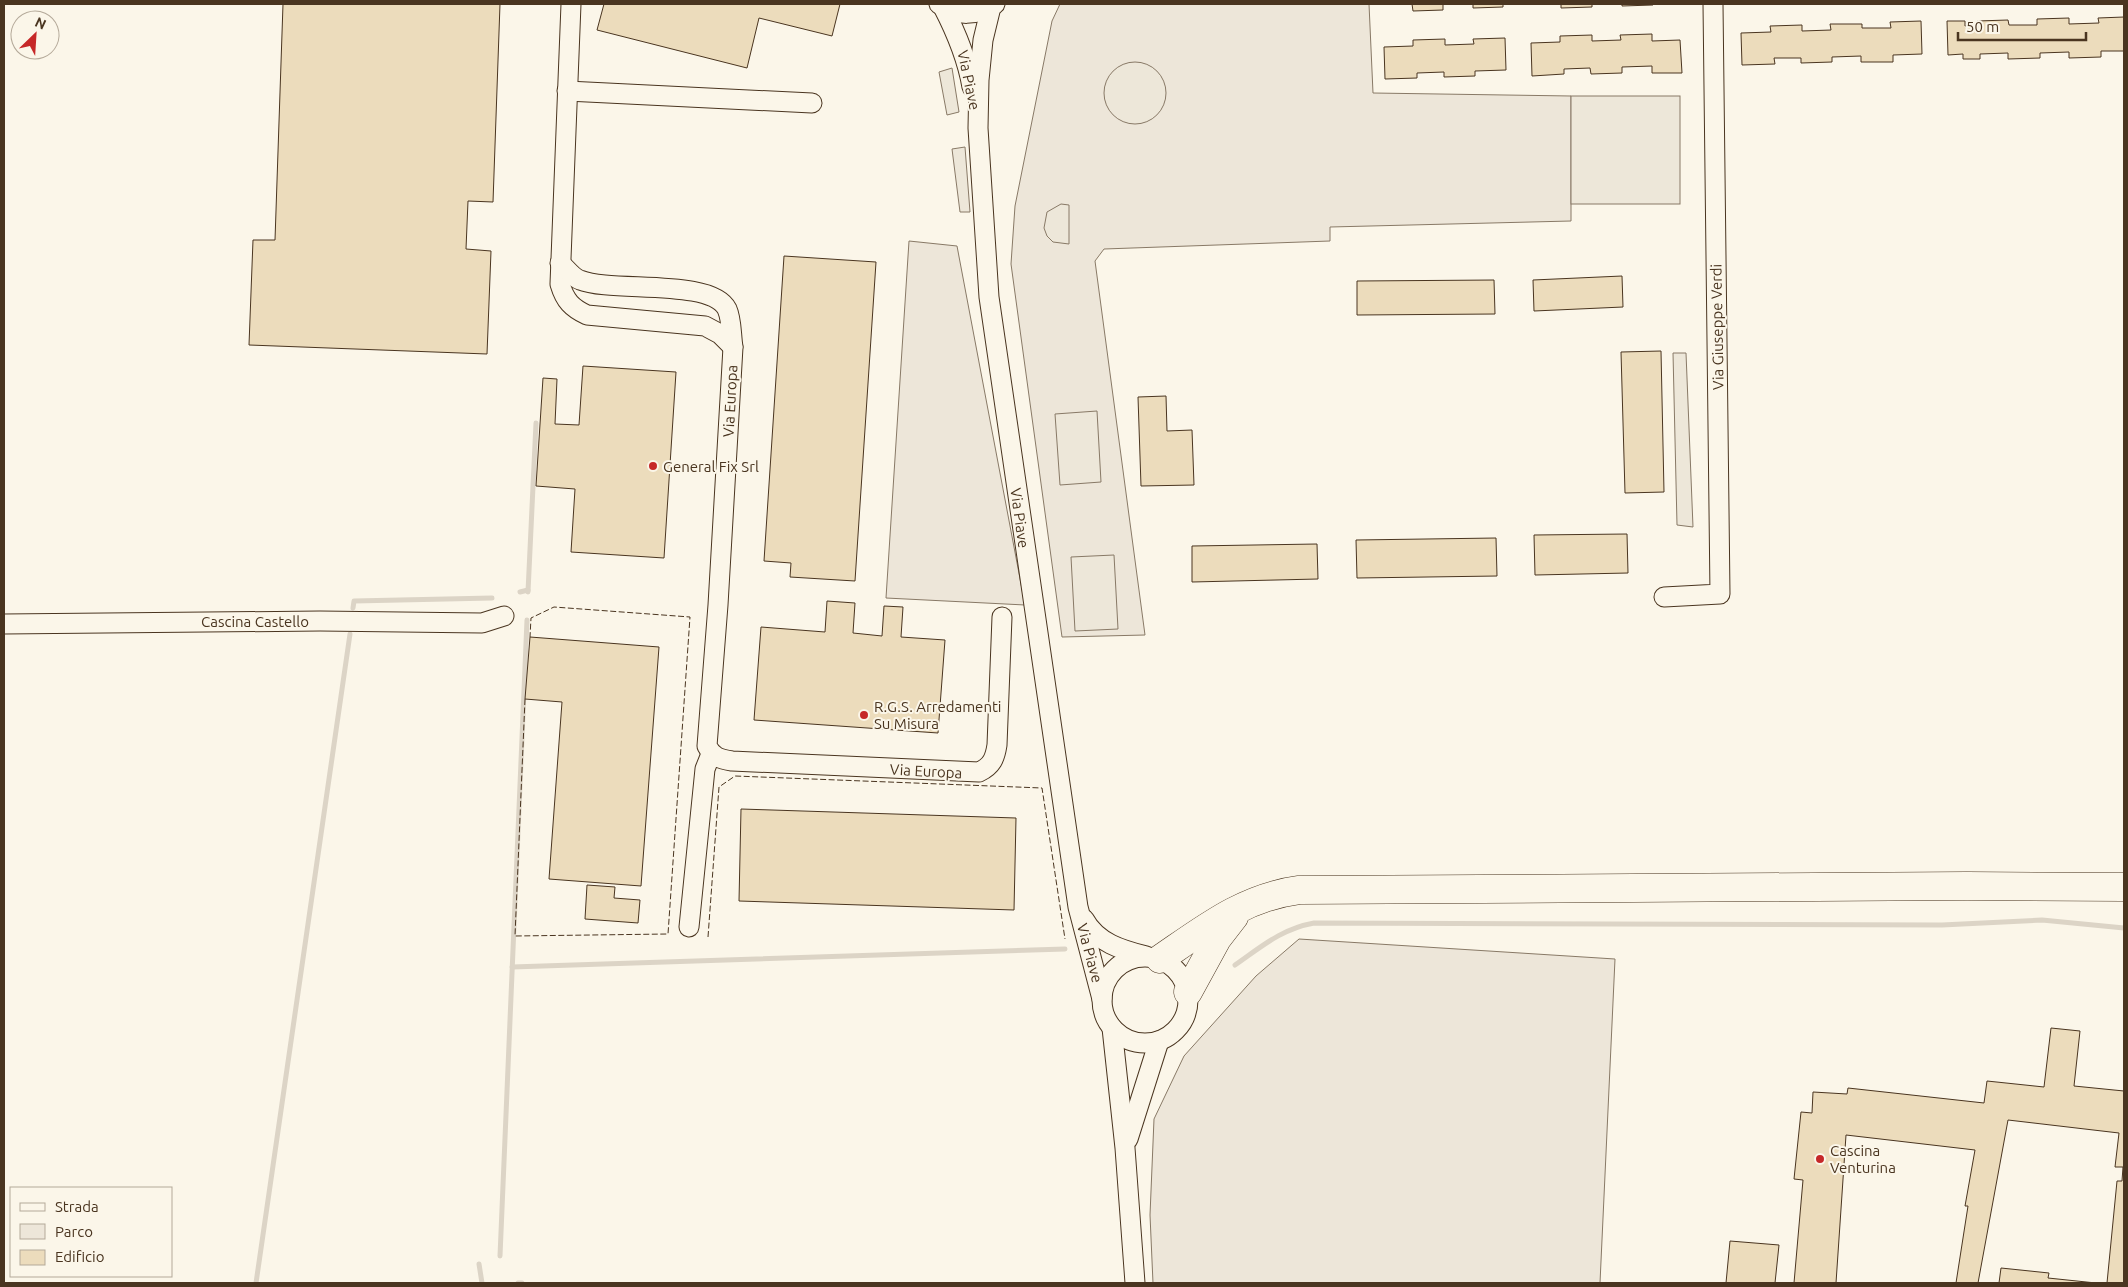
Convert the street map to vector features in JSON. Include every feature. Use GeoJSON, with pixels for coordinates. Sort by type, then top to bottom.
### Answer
{"type":"FeatureCollection","features":[{"type":"Feature","properties":{"kind":"highway"},"geometry":{"type":"LineString","coordinates":[[1153,958],[1243,906],[1278,892],[1299,890],[1947,886],[2124,888]]}},
{"type":"Feature","properties":{"kind":"highway"},"geometry":{"type":"LineString","coordinates":[[1188,992],[1217,939],[1243,906]]}},
{"type":"Feature","properties":{"kind":"street","name":"Via Europa"},"geometry":{"type":"LineString","coordinates":[[571,4],[560,263],[560,284],[563,297],[572,308],[587,315],[705,326],[720,334],[733,347]]}},
{"type":"Feature","properties":{"kind":"street","name":"Via Giuseppe Verdi"},"geometry":{"type":"LineString","coordinates":[[1664,597],[1720,594],[1713,4]]}},
{"type":"Feature","properties":{"kind":"street","name":"Via Piave"},"geometry":{"type":"LineString","coordinates":[[941,5],[960,13],[969,14],[993,5]]}},
{"type":"Feature","properties":{"kind":"street","name":"Via Piave"},"geometry":{"type":"LineString","coordinates":[[941,5],[959,38],[968,63],[978,128],[989,297],[1078,907],[1106,1019],[1112,1028],[1125,1148],[1135,1283]]}},
{"type":"Feature","properties":{"kind":"street","name":"Via Piave"},"geometry":{"type":"LineString","coordinates":[[978,128],[983,40],[993,5]]}},
{"type":"Feature","properties":{"kind":"street"},"geometry":{"type":"LineString","coordinates":[[567,90],[812,103]]}},
{"type":"Feature","properties":{"kind":"street","name":"Via Europa"},"geometry":{"type":"LineString","coordinates":[[560,263],[579,280],[595,284],[695,291],[714,297],[726,307],[730,317],[733,347],[718,605],[707,746],[711,754],[719,759],[732,761],[979,772],[988,768],[995,757],[997,745],[1002,617]]}},
{"type":"Feature","properties":{"kind":"street","name":"Cascina Castello"},"geometry":{"type":"LineString","coordinates":[[4,624],[310,621],[482,623],[504,616]]}},
{"type":"Feature","properties":{"kind":"street","name":"Via Europa"},"geometry":{"type":"LineString","coordinates":[[689,927],[706,769],[711,754]]}},
{"type":"Feature","properties":{"kind":"street","name":"Via Piave"},"geometry":{"type":"LineString","coordinates":[[1078,907],[1088,926],[1099,937],[1111,945],[1153,958],[1178,972],[1188,992]]}},
{"type":"Feature","properties":{"kind":"street","name":"Via Piave"},"geometry":{"type":"LineString","coordinates":[[1102,999],[1104,986],[1110,973],[1120,964],[1133,958],[1153,958]]}},
{"type":"Feature","properties":{"kind":"street"},"geometry":{"type":"LineString","coordinates":[[1112,1028],[1134,1042],[1159,1041],[1178,1028],[1184,1018],[1188,1008],[1188,992]]}},
{"type":"Feature","properties":{"kind":"street"},"geometry":{"type":"LineString","coordinates":[[1125,1148],[1159,1041]]}},
{"type":"Feature","properties":{"kind":"green space"},"geometry":{"type":"Polygon","coordinates":[[[1060,4],[1369,4],[1373,93],[1571,96],[1571,221],[1330,227],[1330,241],[1104,249],[1095,261],[1145,635],[1062,637],[1011,264],[1015,206],[1052,21],[1060,4]]]}},
{"type":"Feature","properties":{"kind":"green space"},"geometry":{"type":"Polygon","coordinates":[[[909,241],[957,246],[1025,605],[886,598],[909,241]]]}},
{"type":"Feature","properties":{"kind":"green space"},"geometry":{"type":"Polygon","coordinates":[[[1299,939],[1615,959],[1600,1283],[1153,1283],[1150,1215],[1154,1119],[1184,1056],[1256,976],[1299,939]]]}},
{"type":"Feature","properties":{"kind":"shaded area"},"geometry":{"type":"Polygon","coordinates":[[[1135,62],[1147,64],[1157,71],[1164,81],[1166,93],[1164,105],[1157,115],[1147,122],[1135,124],[1123,122],[1113,115],[1106,105],[1104,93],[1106,81],[1113,71],[1123,64],[1135,62]]]}},
{"type":"Feature","properties":{"kind":"shaded area"},"geometry":{"type":"Polygon","coordinates":[[[952,68],[959,112],[947,115],[939,72],[952,68]]]}},
{"type":"Feature","properties":{"kind":"shaded area"},"geometry":{"type":"Polygon","coordinates":[[[1571,96],[1680,96],[1680,204],[1571,204],[1571,96]]]}},
{"type":"Feature","properties":{"kind":"shaded area"},"geometry":{"type":"Polygon","coordinates":[[[965,147],[970,212],[960,212],[952,149],[965,147]]]}},
{"type":"Feature","properties":{"kind":"shaded area"},"geometry":{"type":"Polygon","coordinates":[[[1061,204],[1069,205],[1069,244],[1053,242],[1047,236],[1044,228],[1047,212],[1061,204]]]}},
{"type":"Feature","properties":{"kind":"shaded area"},"geometry":{"type":"Polygon","coordinates":[[[1673,353],[1686,353],[1693,527],[1677,525],[1673,353]]]}},
{"type":"Feature","properties":{"kind":"shaded area"},"geometry":{"type":"Polygon","coordinates":[[[1097,411],[1101,482],[1060,485],[1055,414],[1097,411]]]}},
{"type":"Feature","properties":{"kind":"shaded area"},"geometry":{"type":"Polygon","coordinates":[[[1114,555],[1118,629],[1075,631],[1071,557],[1114,555]]]}},
{"type":"Feature","properties":{"kind":"building"},"geometry":{"type":"Polygon","coordinates":[[[283,4],[500,4],[493,202],[468,201],[466,249],[491,251],[487,354],[249,345],[253,240],[275,240],[283,4]]]}},
{"type":"Feature","properties":{"kind":"building"},"geometry":{"type":"Polygon","coordinates":[[[604,4],[840,4],[832,36],[759,18],[747,68],[597,30],[604,4]]]}},
{"type":"Feature","properties":{"kind":"building"},"geometry":{"type":"Polygon","coordinates":[[[1412,4],[1443,4],[1443,10],[1413,11],[1412,4]]]}},
{"type":"Feature","properties":{"kind":"building"},"geometry":{"type":"Polygon","coordinates":[[[1473,4],[1503,4],[1503,7],[1473,8],[1473,4]]]}},
{"type":"Feature","properties":{"kind":"building"},"geometry":{"type":"Polygon","coordinates":[[[1561,4],[1592,4],[1592,7],[1561,8],[1561,4]]]}},
{"type":"Feature","properties":{"kind":"building"},"geometry":{"type":"Polygon","coordinates":[[[1622,4],[1653,4],[1653,5],[1622,6],[1622,4]]]}},
{"type":"Feature","properties":{"kind":"building"},"geometry":{"type":"Polygon","coordinates":[[[2124,17],[2124,51],[2101,51],[2101,57],[2069,58],[2069,52],[2040,53],[2040,58],[2008,59],[2008,53],[1980,54],[1980,59],[1963,59],[1963,54],[1948,55],[1947,21],[1965,21],[1965,26],[1977,25],[1977,21],[2008,20],[2009,25],[2037,25],[2037,19],[2069,18],[2069,24],[2099,23],[2098,18],[2124,17]]]}},
{"type":"Feature","properties":{"kind":"building"},"geometry":{"type":"Polygon","coordinates":[[[1921,21],[1922,54],[1893,55],[1893,62],[1861,62],[1861,56],[1832,57],[1832,62],[1801,63],[1801,58],[1774,58],[1775,64],[1742,65],[1741,33],[1771,32],[1770,26],[1802,25],[1802,31],[1831,30],[1830,24],[1862,24],[1862,28],[1891,28],[1890,22],[1921,21]]]}},
{"type":"Feature","properties":{"kind":"building"},"geometry":{"type":"Polygon","coordinates":[[[1652,34],[1652,41],[1680,40],[1682,73],[1652,73],[1652,66],[1622,67],[1622,73],[1591,74],[1590,68],[1564,69],[1564,74],[1532,76],[1531,43],[1560,42],[1560,36],[1592,35],[1592,41],[1621,40],[1620,35],[1652,34]]]}},
{"type":"Feature","properties":{"kind":"building"},"geometry":{"type":"Polygon","coordinates":[[[1505,38],[1506,70],[1475,71],[1475,76],[1444,77],[1444,72],[1417,73],[1417,78],[1385,79],[1384,47],[1413,46],[1413,40],[1445,39],[1445,45],[1474,44],[1473,39],[1505,38]]]}},
{"type":"Feature","properties":{"kind":"building"},"geometry":{"type":"Polygon","coordinates":[[[784,256],[876,262],[855,581],[790,577],[791,563],[764,561],[784,256]]]}},
{"type":"Feature","properties":{"kind":"building"},"geometry":{"type":"Polygon","coordinates":[[[1622,276],[1623,307],[1534,311],[1533,280],[1622,276]]]}},
{"type":"Feature","properties":{"kind":"building"},"geometry":{"type":"Polygon","coordinates":[[[1494,280],[1495,314],[1357,315],[1357,281],[1494,280]]]}},
{"type":"Feature","properties":{"kind":"building"},"geometry":{"type":"Polygon","coordinates":[[[1661,351],[1664,492],[1625,493],[1621,352],[1661,351]]]}},
{"type":"Feature","properties":{"kind":"building"},"geometry":{"type":"Polygon","coordinates":[[[583,366],[676,372],[664,558],[571,552],[575,489],[536,486],[543,378],[557,379],[555,424],[579,425],[583,366]]]}},
{"type":"Feature","properties":{"kind":"building"},"geometry":{"type":"Polygon","coordinates":[[[1166,396],[1167,431],[1192,430],[1194,485],[1141,486],[1138,397],[1166,396]]]}},
{"type":"Feature","properties":{"kind":"building"},"geometry":{"type":"Polygon","coordinates":[[[1627,534],[1628,573],[1535,575],[1534,535],[1627,534]]]}},
{"type":"Feature","properties":{"kind":"building"},"geometry":{"type":"Polygon","coordinates":[[[1496,538],[1497,576],[1357,578],[1356,540],[1496,538]]]}},
{"type":"Feature","properties":{"kind":"building"},"geometry":{"type":"Polygon","coordinates":[[[1317,544],[1318,579],[1192,582],[1192,546],[1317,544]]]}},
{"type":"Feature","properties":{"kind":"building"},"geometry":{"type":"Polygon","coordinates":[[[827,601],[855,603],[853,633],[882,636],[884,606],[903,607],[901,637],[945,640],[938,733],[754,720],[761,627],[825,632],[827,601]]]}},
{"type":"Feature","properties":{"kind":"building"},"geometry":{"type":"Polygon","coordinates":[[[530,637],[659,647],[641,886],[549,879],[562,702],[525,699],[530,637]]]}},
{"type":"Feature","properties":{"kind":"building"},"geometry":{"type":"Polygon","coordinates":[[[741,809],[1016,818],[1014,910],[739,901],[741,809]]]}},
{"type":"Feature","properties":{"kind":"building"},"geometry":{"type":"Polygon","coordinates":[[[587,885],[615,887],[614,898],[640,900],[638,923],[585,919],[587,885]]]}},
{"type":"Feature","properties":{"kind":"building","name":"Cascina Venturina"},"geometry":{"type":"Polygon","coordinates":[[[2051,1028],[2080,1031],[2074,1086],[2124,1091],[2124,1283],[2107,1283],[2117,1181],[2122,1181],[2123,1167],[2115,1167],[2119,1133],[2008,1120],[1978,1283],[1956,1283],[1968,1206],[1965,1206],[1975,1150],[1846,1135],[1836,1283],[1794,1283],[1803,1180],[1794,1179],[1801,1112],[1812,1113],[1813,1092],[1847,1094],[1848,1088],[1984,1103],[1987,1081],[2044,1087],[2051,1028]]]}},
{"type":"Feature","properties":{"kind":"building"},"geometry":{"type":"Polygon","coordinates":[[[1730,1241],[1779,1245],[1775,1283],[1726,1283],[1730,1241]]]}},
{"type":"Feature","properties":{"kind":"building"},"geometry":{"type":"Polygon","coordinates":[[[2001,1268],[2049,1273],[2048,1278],[2096,1283],[1999,1283],[2001,1268]]]}},
{"type":"Feature","properties":{"kind":"waterway"},"geometry":{"type":"LineString","coordinates":[[528,592],[536,423]]}},
{"type":"Feature","properties":{"kind":"waterway"},"geometry":{"type":"LineString","coordinates":[[520,592],[528,590]]}},
{"type":"Feature","properties":{"kind":"waterway"},"geometry":{"type":"LineString","coordinates":[[353,608],[354,601],[492,598]]}},
{"type":"Feature","properties":{"kind":"waterway"},"geometry":{"type":"LineString","coordinates":[[500,1256],[527,620]]}},
{"type":"Feature","properties":{"kind":"waterway"},"geometry":{"type":"LineString","coordinates":[[256,1283],[350,634]]}},
{"type":"Feature","properties":{"kind":"waterway"},"geometry":{"type":"LineString","coordinates":[[1235,965],[1281,934],[1314,923],[1942,925],[2042,920],[2124,928]]}},
{"type":"Feature","properties":{"kind":"waterway"},"geometry":{"type":"LineString","coordinates":[[512,967],[1065,949]]}},
{"type":"Feature","properties":{"kind":"waterway"},"geometry":{"type":"LineString","coordinates":[[479,1264],[482,1283]]}},
{"type":"Feature","properties":{"kind":"fence"},"geometry":{"type":"LineString","coordinates":[[525,699],[515,936],[668,934],[690,617],[554,607],[531,618],[530,637]]}},
{"type":"Feature","properties":{"kind":"fence"},"geometry":{"type":"LineString","coordinates":[[708,937],[719,787],[735,776],[1042,788],[1065,939]]}},
{"type":"Feature","properties":{"kind":"place","name":"General Fix Srl"},"geometry":{"type":"Point","coordinates":[653,466]}},
{"type":"Feature","properties":{"kind":"place","name":"R.G.S. Arredamenti Su Misura"},"geometry":{"type":"Point","coordinates":[864,715]}},
{"type":"Feature","properties":{"kind":"place","name":"Cascina Venturina"},"geometry":{"type":"Point","coordinates":[1820,1159]}}]}
